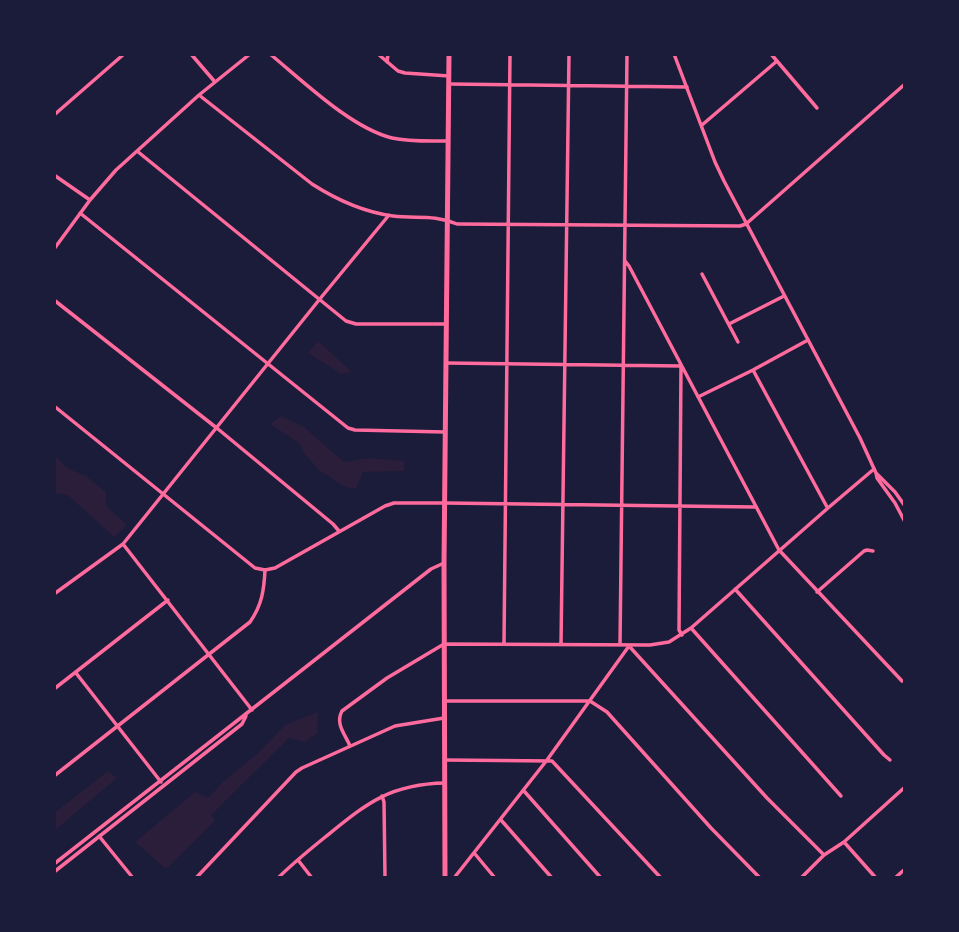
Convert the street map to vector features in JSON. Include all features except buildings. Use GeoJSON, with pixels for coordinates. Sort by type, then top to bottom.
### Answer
{"type":"FeatureCollection","features":[{"type":"Feature","properties":{"kind":"main road"},"geometry":{"type":"LineString","coordinates":[[445,878],[444,563],[449,54]]}},
{"type":"Feature","properties":{"kind":"street"},"geometry":{"type":"LineString","coordinates":[[54,115],[124,54]]}},
{"type":"Feature","properties":{"kind":"street"},"geometry":{"type":"LineString","coordinates":[[191,54],[216,82]]}},
{"type":"Feature","properties":{"kind":"street"},"geometry":{"type":"LineString","coordinates":[[54,249],[80,212],[110,177],[199,95],[250,54]]}},
{"type":"Feature","properties":{"kind":"street"},"geometry":{"type":"LineString","coordinates":[[270,54],[344,114],[371,131],[403,140],[447,141]]}},
{"type":"Feature","properties":{"kind":"street"},"geometry":{"type":"LineString","coordinates":[[378,54],[398,71],[449,76]]}},
{"type":"Feature","properties":{"kind":"street"},"geometry":{"type":"LineString","coordinates":[[387,62],[388,54]]}},
{"type":"Feature","properties":{"kind":"street"},"geometry":{"type":"LineString","coordinates":[[503,643],[510,54]]}},
{"type":"Feature","properties":{"kind":"street"},"geometry":{"type":"LineString","coordinates":[[561,643],[569,54]]}},
{"type":"Feature","properties":{"kind":"street"},"geometry":{"type":"LineString","coordinates":[[620,645],[626,54]]}},
{"type":"Feature","properties":{"kind":"street"},"geometry":{"type":"LineString","coordinates":[[674,54],[716,162],[746,224],[860,438],[877,478],[905,522]]}},
{"type":"Feature","properties":{"kind":"street"},"geometry":{"type":"LineString","coordinates":[[771,54],[817,108]]}},
{"type":"Feature","properties":{"kind":"street"},"geometry":{"type":"LineString","coordinates":[[702,125],[777,61]]}},
{"type":"Feature","properties":{"kind":"street"},"geometry":{"type":"LineString","coordinates":[[449,84],[687,88]]}},
{"type":"Feature","properties":{"kind":"street"},"geometry":{"type":"LineString","coordinates":[[199,95],[312,184],[329,195],[368,211],[389,215],[439,217],[457,224],[740,226],[746,224],[905,84]]}},
{"type":"Feature","properties":{"kind":"street"},"geometry":{"type":"LineString","coordinates":[[137,151],[346,321],[356,324],[446,324]]}},
{"type":"Feature","properties":{"kind":"street"},"geometry":{"type":"LineString","coordinates":[[54,175],[90,200]]}},
{"type":"Feature","properties":{"kind":"street"},"geometry":{"type":"LineString","coordinates":[[80,212],[348,428],[445,432]]}},
{"type":"Feature","properties":{"kind":"street"},"geometry":{"type":"LineString","coordinates":[[54,594],[124,544],[389,215]]}},
{"type":"Feature","properties":{"kind":"street"},"geometry":{"type":"LineString","coordinates":[[625,261],[779,550],[902,681]]}},
{"type":"Feature","properties":{"kind":"street"},"geometry":{"type":"LineString","coordinates":[[702,274],[738,342]]}},
{"type":"Feature","properties":{"kind":"street"},"geometry":{"type":"LineString","coordinates":[[729,324],[784,296]]}},
{"type":"Feature","properties":{"kind":"street"},"geometry":{"type":"LineString","coordinates":[[54,300],[217,428],[340,531]]}},
{"type":"Feature","properties":{"kind":"street"},"geometry":{"type":"LineString","coordinates":[[698,397],[808,340]]}},
{"type":"Feature","properties":{"kind":"street"},"geometry":{"type":"LineString","coordinates":[[446,363],[681,366]]}},
{"type":"Feature","properties":{"kind":"street"},"geometry":{"type":"LineString","coordinates":[[681,366],[679,630],[682,635]]}},
{"type":"Feature","properties":{"kind":"street"},"geometry":{"type":"LineString","coordinates":[[753,370],[828,508]]}},
{"type":"Feature","properties":{"kind":"street"},"geometry":{"type":"LineString","coordinates":[[54,406],[249,565],[265,570],[275,569],[394,503],[755,507]]}},
{"type":"Feature","properties":{"kind":"street"},"geometry":{"type":"LineString","coordinates":[[875,471],[905,506]]}},
{"type":"Feature","properties":{"kind":"street"},"geometry":{"type":"LineString","coordinates":[[350,746],[339,724],[342,711],[387,678],[444,644],[561,643],[629,646],[663,643],[682,635],[828,508],[875,471]]}},
{"type":"Feature","properties":{"kind":"street"},"geometry":{"type":"LineString","coordinates":[[124,544],[251,710]]}},
{"type":"Feature","properties":{"kind":"street"},"geometry":{"type":"LineString","coordinates":[[817,592],[864,551],[873,551]]}},
{"type":"Feature","properties":{"kind":"street"},"geometry":{"type":"LineString","coordinates":[[54,872],[160,781],[238,719],[431,569],[444,563]]}},
{"type":"Feature","properties":{"kind":"street"},"geometry":{"type":"LineString","coordinates":[[54,776],[250,622],[258,612],[262,599],[265,570]]}},
{"type":"Feature","properties":{"kind":"street"},"geometry":{"type":"LineString","coordinates":[[734,589],[890,760]]}},
{"type":"Feature","properties":{"kind":"street"},"geometry":{"type":"LineString","coordinates":[[54,690],[168,600]]}},
{"type":"Feature","properties":{"kind":"street"},"geometry":{"type":"LineString","coordinates":[[691,628],[841,796]]}},
{"type":"Feature","properties":{"kind":"street"},"geometry":{"type":"LineString","coordinates":[[454,878],[547,760],[629,646]]}},
{"type":"Feature","properties":{"kind":"street"},"geometry":{"type":"LineString","coordinates":[[629,646],[767,798],[824,855]]}},
{"type":"Feature","properties":{"kind":"street"},"geometry":{"type":"LineString","coordinates":[[76,673],[163,786]]}},
{"type":"Feature","properties":{"kind":"street"},"geometry":{"type":"LineString","coordinates":[[444,701],[590,701],[607,712],[711,828],[760,878]]}},
{"type":"Feature","properties":{"kind":"street"},"geometry":{"type":"LineString","coordinates":[[54,864],[163,786],[242,724],[247,714]]}},
{"type":"Feature","properties":{"kind":"street"},"geometry":{"type":"LineString","coordinates":[[197,878],[296,772],[395,726],[444,718]]}},
{"type":"Feature","properties":{"kind":"street"},"geometry":{"type":"LineString","coordinates":[[445,760],[552,761],[661,878]]}},
{"type":"Feature","properties":{"kind":"street"},"geometry":{"type":"LineString","coordinates":[[278,878],[360,808],[398,789],[445,783]]}},
{"type":"Feature","properties":{"kind":"street"},"geometry":{"type":"LineString","coordinates":[[801,878],[824,855],[844,842],[905,787]]}},
{"type":"Feature","properties":{"kind":"street"},"geometry":{"type":"LineString","coordinates":[[524,790],[601,878]]}},
{"type":"Feature","properties":{"kind":"street"},"geometry":{"type":"LineString","coordinates":[[382,796],[385,878]]}},
{"type":"Feature","properties":{"kind":"street"},"geometry":{"type":"LineString","coordinates":[[501,820],[552,878]]}},
{"type":"Feature","properties":{"kind":"street"},"geometry":{"type":"LineString","coordinates":[[97,834],[133,878]]}},
{"type":"Feature","properties":{"kind":"street"},"geometry":{"type":"LineString","coordinates":[[844,842],[876,878]]}},
{"type":"Feature","properties":{"kind":"street"},"geometry":{"type":"LineString","coordinates":[[475,854],[495,878]]}},
{"type":"Feature","properties":{"kind":"street"},"geometry":{"type":"LineString","coordinates":[[298,860],[312,878]]}},
{"type":"Feature","properties":{"kind":"street"},"geometry":{"type":"LineString","coordinates":[[895,878],[905,869]]}},
{"type":"Feature","properties":{"kind":"shaded area"},"geometry":{"type":"Polygon","coordinates":[[[318,341],[352,372],[341,374],[308,353],[318,341]]]}},
{"type":"Feature","properties":{"kind":"shaded area"},"geometry":{"type":"Polygon","coordinates":[[[281,416],[304,427],[344,462],[369,458],[405,461],[404,471],[363,472],[356,489],[345,487],[319,470],[299,443],[270,424],[281,416]]]}},
{"type":"Feature","properties":{"kind":"shaded area"},"geometry":{"type":"Polygon","coordinates":[[[54,455],[67,468],[86,476],[106,492],[106,506],[127,525],[114,537],[68,495],[54,493],[54,455]]]}},
{"type":"Feature","properties":{"kind":"shaded area"},"geometry":{"type":"Polygon","coordinates":[[[318,712],[317,733],[305,742],[289,738],[211,815],[215,821],[166,869],[135,842],[195,792],[208,798],[285,725],[318,712]]]}},
{"type":"Feature","properties":{"kind":"shaded area"},"geometry":{"type":"Polygon","coordinates":[[[108,771],[117,778],[54,831],[54,813],[108,771]]]}}]}
